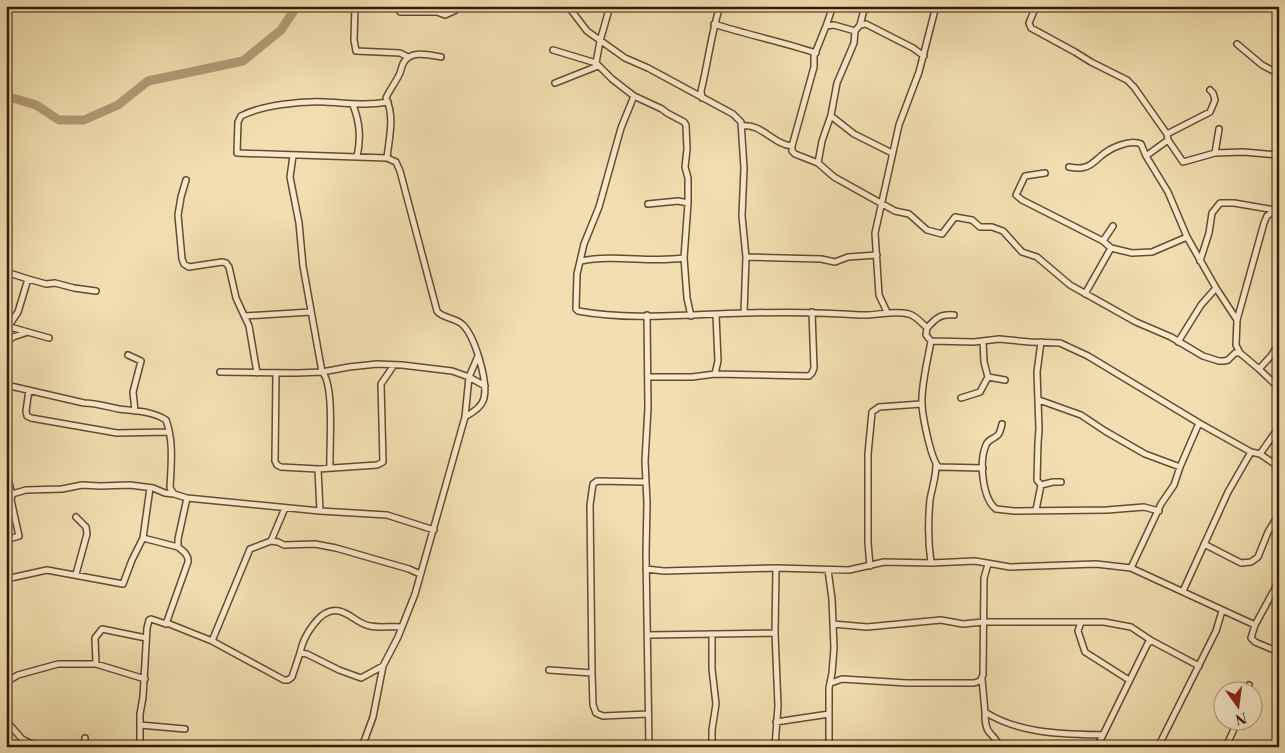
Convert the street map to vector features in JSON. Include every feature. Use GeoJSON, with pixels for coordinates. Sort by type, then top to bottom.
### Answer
{"type":"FeatureCollection","features":[{"type":"Feature","properties":{"kind":"street"},"geometry":{"type":"LineString","coordinates":[[355,6],[354,40],[356,51],[400,53],[408,57]]}},
{"type":"Feature","properties":{"kind":"street"},"geometry":{"type":"LineString","coordinates":[[398,6],[400,12],[437,12],[446,15],[456,10],[456,6]]}},
{"type":"Feature","properties":{"kind":"street"},"geometry":{"type":"LineString","coordinates":[[568,6],[587,31],[600,41],[633,63],[648,68],[733,114],[742,122],[744,182],[742,190],[742,216],[746,257],[744,313]]}},
{"type":"Feature","properties":{"kind":"street"},"geometry":{"type":"LineString","coordinates":[[597,65],[600,41],[610,6]]}},
{"type":"Feature","properties":{"kind":"street"},"geometry":{"type":"LineString","coordinates":[[702,98],[701,91],[714,24],[720,6]]}},
{"type":"Feature","properties":{"kind":"street"},"geometry":{"type":"LineString","coordinates":[[833,6],[816,53],[792,146],[792,151],[795,154],[818,163],[834,177],[880,203],[909,214],[927,230],[942,234],[955,217],[972,220],[980,227],[992,227],[1004,231],[1022,252],[1037,257],[1070,285],[1136,322],[1203,356],[1219,361],[1228,360],[1238,352]]}},
{"type":"Feature","properties":{"kind":"street"},"geometry":{"type":"LineString","coordinates":[[818,163],[822,142],[831,116],[836,83],[854,43],[855,31],[860,25],[865,6]]}},
{"type":"Feature","properties":{"kind":"street"},"geometry":{"type":"LineString","coordinates":[[887,312],[879,295],[875,232],[899,125],[924,56],[936,6]]}},
{"type":"Feature","properties":{"kind":"street"},"geometry":{"type":"LineString","coordinates":[[1036,6],[1029,23],[1031,28],[1127,80],[1134,86],[1183,162],[1215,153],[1243,152],[1279,155]]}},
{"type":"Feature","properties":{"kind":"street"},"geometry":{"type":"LineString","coordinates":[[714,24],[763,39],[783,42],[816,53]]}},
{"type":"Feature","properties":{"kind":"street"},"geometry":{"type":"LineString","coordinates":[[860,25],[866,24],[913,48],[924,56]]}},
{"type":"Feature","properties":{"kind":"street"},"geometry":{"type":"LineString","coordinates":[[826,26],[834,25],[855,31]]}},
{"type":"Feature","properties":{"kind":"street"},"geometry":{"type":"LineString","coordinates":[[1237,44],[1262,65],[1279,74]]}},
{"type":"Feature","properties":{"kind":"street"},"geometry":{"type":"LineString","coordinates":[[553,50],[597,65],[634,96],[662,109],[686,125],[687,148],[685,167],[688,178],[688,203],[684,258],[691,316]]}},
{"type":"Feature","properties":{"kind":"street"},"geometry":{"type":"LineString","coordinates":[[388,158],[392,120],[386,98],[391,85],[408,57],[418,54],[441,57]]}},
{"type":"Feature","properties":{"kind":"street"},"geometry":{"type":"LineString","coordinates":[[555,83],[597,65]]}},
{"type":"Feature","properties":{"kind":"street"},"geometry":{"type":"LineString","coordinates":[[1146,156],[1168,137],[1210,112],[1215,100],[1210,90]]}},
{"type":"Feature","properties":{"kind":"street"},"geometry":{"type":"LineString","coordinates":[[634,96],[615,146],[599,207],[584,244],[576,295],[576,309],[578,311],[620,316],[812,312],[881,315],[892,312],[910,314],[927,328]]}},
{"type":"Feature","properties":{"kind":"street"},"geometry":{"type":"LineString","coordinates":[[388,102],[372,105],[326,102],[300,103],[251,110],[241,116],[238,122],[237,153],[388,158],[396,162],[437,311],[444,316],[457,319],[468,331],[475,344],[485,386],[484,398],[480,406],[466,417]]}},
{"type":"Feature","properties":{"kind":"street"},"geometry":{"type":"LineString","coordinates":[[353,105],[359,119],[361,139],[357,157]]}},
{"type":"Feature","properties":{"kind":"street"},"geometry":{"type":"LineString","coordinates":[[831,116],[854,134],[892,153]]}},
{"type":"Feature","properties":{"kind":"street"},"geometry":{"type":"LineString","coordinates":[[743,126],[750,126],[774,137],[781,144],[792,146]]}},
{"type":"Feature","properties":{"kind":"street"},"geometry":{"type":"LineString","coordinates":[[1215,153],[1219,129]]}},
{"type":"Feature","properties":{"kind":"street"},"geometry":{"type":"LineString","coordinates":[[1069,167],[1084,168],[1106,152],[1128,144],[1141,144],[1146,156],[1168,192],[1187,237],[1200,261],[1237,320]]}},
{"type":"Feature","properties":{"kind":"street"},"geometry":{"type":"LineString","coordinates":[[293,156],[290,177],[299,223],[311,312],[322,372],[326,377],[330,404],[330,468]]}},
{"type":"Feature","properties":{"kind":"street"},"geometry":{"type":"LineString","coordinates":[[1044,173],[1025,176],[1016,195],[1022,200],[1103,240],[1111,248],[1132,253],[1152,252],[1187,237]]}},
{"type":"Feature","properties":{"kind":"street"},"geometry":{"type":"LineString","coordinates":[[186,180],[178,215],[182,259],[188,267],[226,263],[229,267],[236,298],[249,326],[257,373]]}},
{"type":"Feature","properties":{"kind":"street"},"geometry":{"type":"LineString","coordinates":[[648,204],[678,201],[688,203]]}},
{"type":"Feature","properties":{"kind":"street"},"geometry":{"type":"LineString","coordinates":[[1200,261],[1212,213],[1220,203],[1234,203],[1277,211]]}},
{"type":"Feature","properties":{"kind":"street"},"geometry":{"type":"LineString","coordinates":[[1277,211],[1267,216],[1264,223],[1237,320],[1236,345],[1238,352],[1260,369],[1279,388]]}},
{"type":"Feature","properties":{"kind":"street"},"geometry":{"type":"LineString","coordinates":[[1103,240],[1113,226]]}},
{"type":"Feature","properties":{"kind":"street"},"geometry":{"type":"LineString","coordinates":[[1085,294],[1111,248]]}},
{"type":"Feature","properties":{"kind":"street"},"geometry":{"type":"LineString","coordinates":[[746,257],[821,259],[835,262],[848,257],[876,255]]}},
{"type":"Feature","properties":{"kind":"street"},"geometry":{"type":"LineString","coordinates":[[581,261],[592,259],[646,260],[684,258]]}},
{"type":"Feature","properties":{"kind":"street"},"geometry":{"type":"LineString","coordinates":[[6,272],[46,284],[55,283],[81,289],[96,290]]}},
{"type":"Feature","properties":{"kind":"street"},"geometry":{"type":"LineString","coordinates":[[28,279],[18,312],[7,328],[49,338]]}},
{"type":"Feature","properties":{"kind":"street"},"geometry":{"type":"LineString","coordinates":[[1178,342],[1201,305],[1216,288]]}},
{"type":"Feature","properties":{"kind":"street"},"geometry":{"type":"LineString","coordinates":[[245,316],[311,312]]}},
{"type":"Feature","properties":{"kind":"street"},"geometry":{"type":"LineString","coordinates":[[648,377],[715,374],[811,375],[814,368],[812,312]]}},
{"type":"Feature","properties":{"kind":"street"},"geometry":{"type":"LineString","coordinates":[[931,563],[927,533],[930,498],[936,478],[936,464],[931,452],[922,404],[930,341],[926,335],[927,328],[934,320],[944,314],[954,315]]}},
{"type":"Feature","properties":{"kind":"street"},"geometry":{"type":"LineString","coordinates":[[648,315],[648,408],[645,445],[649,747]]}},
{"type":"Feature","properties":{"kind":"street"},"geometry":{"type":"LineString","coordinates":[[715,374],[718,361],[716,315]]}},
{"type":"Feature","properties":{"kind":"street"},"geometry":{"type":"LineString","coordinates":[[6,344],[14,337],[26,332]]}},
{"type":"Feature","properties":{"kind":"street"},"geometry":{"type":"LineString","coordinates":[[930,341],[983,341],[999,339],[1060,343],[1088,356],[1199,423],[1251,452],[1260,454],[1279,467]]}},
{"type":"Feature","properties":{"kind":"street"},"geometry":{"type":"LineString","coordinates":[[961,398],[980,392],[988,377],[984,362],[983,341]]}},
{"type":"Feature","properties":{"kind":"street"},"geometry":{"type":"LineString","coordinates":[[1036,510],[1041,485],[1038,480],[1039,400],[1037,372],[1041,342]]}},
{"type":"Feature","properties":{"kind":"street"},"geometry":{"type":"LineString","coordinates":[[1260,369],[1279,343]]}},
{"type":"Feature","properties":{"kind":"street"},"geometry":{"type":"LineString","coordinates":[[128,355],[141,361],[133,392],[135,411]]}},
{"type":"Feature","properties":{"kind":"street"},"geometry":{"type":"LineString","coordinates":[[362,747],[373,717],[383,666],[402,627],[415,594],[434,530],[466,417],[470,377],[478,355]]}},
{"type":"Feature","properties":{"kind":"street"},"geometry":{"type":"LineString","coordinates":[[220,372],[322,372],[377,364],[452,371],[470,377],[485,386]]}},
{"type":"Feature","properties":{"kind":"street"},"geometry":{"type":"LineString","coordinates":[[276,373],[275,461],[277,465],[291,468],[318,469],[378,465],[383,462],[382,384],[394,365]]}},
{"type":"Feature","properties":{"kind":"street"},"geometry":{"type":"LineString","coordinates":[[988,377],[1005,380]]}},
{"type":"Feature","properties":{"kind":"street"},"geometry":{"type":"LineString","coordinates":[[6,385],[84,403],[96,403],[135,411],[166,420],[172,443],[170,488],[174,494]]}},
{"type":"Feature","properties":{"kind":"street"},"geometry":{"type":"LineString","coordinates":[[29,390],[26,410],[27,416],[31,418],[117,433],[169,432]]}},
{"type":"Feature","properties":{"kind":"street"},"geometry":{"type":"LineString","coordinates":[[1039,400],[1081,415],[1145,454],[1180,467]]}},
{"type":"Feature","properties":{"kind":"street"},"geometry":{"type":"LineString","coordinates":[[870,566],[868,543],[868,454],[872,412],[879,407],[922,404]]}},
{"type":"Feature","properties":{"kind":"street"},"geometry":{"type":"LineString","coordinates":[[1131,568],[1161,504],[1174,485],[1199,423]]}},
{"type":"Feature","properties":{"kind":"street"},"geometry":{"type":"LineString","coordinates":[[1002,424],[998,436],[989,440],[985,446],[983,468],[984,486],[988,500],[996,509],[1005,511],[1107,510],[1144,507],[1159,510]]}},
{"type":"Feature","properties":{"kind":"street"},"geometry":{"type":"LineString","coordinates":[[1260,454],[1279,427]]}},
{"type":"Feature","properties":{"kind":"street"},"geometry":{"type":"LineString","coordinates":[[1182,591],[1228,492],[1251,452]]}},
{"type":"Feature","properties":{"kind":"street"},"geometry":{"type":"LineString","coordinates":[[936,464],[939,467],[983,468]]}},
{"type":"Feature","properties":{"kind":"street"},"geometry":{"type":"LineString","coordinates":[[6,468],[12,508],[20,534],[14,539],[6,540]]}},
{"type":"Feature","properties":{"kind":"street"},"geometry":{"type":"LineString","coordinates":[[318,469],[320,511]]}},
{"type":"Feature","properties":{"kind":"street"},"geometry":{"type":"LineString","coordinates":[[646,482],[597,481],[593,484],[590,505],[593,705],[596,713],[603,716],[648,714]]}},
{"type":"Feature","properties":{"kind":"street"},"geometry":{"type":"LineString","coordinates":[[1041,485],[1061,482]]}},
{"type":"Feature","properties":{"kind":"street"},"geometry":{"type":"LineString","coordinates":[[10,494],[26,490],[62,489],[82,485],[124,485],[150,488],[165,494],[174,494],[188,498],[320,511],[387,515],[434,530]]}},
{"type":"Feature","properties":{"kind":"street"},"geometry":{"type":"LineString","coordinates":[[6,580],[47,570],[123,584],[143,538],[150,488]]}},
{"type":"Feature","properties":{"kind":"street"},"geometry":{"type":"LineString","coordinates":[[178,547],[178,539],[188,498]]}},
{"type":"Feature","properties":{"kind":"street"},"geometry":{"type":"LineString","coordinates":[[271,541],[286,508]]}},
{"type":"Feature","properties":{"kind":"street"},"geometry":{"type":"LineString","coordinates":[[1204,544],[1241,563],[1251,562],[1258,557],[1268,532],[1279,514]]}},
{"type":"Feature","properties":{"kind":"street"},"geometry":{"type":"LineString","coordinates":[[76,517],[86,527],[87,534],[76,574]]}},
{"type":"Feature","properties":{"kind":"street"},"geometry":{"type":"LineString","coordinates":[[143,538],[178,547],[187,555],[188,562],[166,624]]}},
{"type":"Feature","properties":{"kind":"street"},"geometry":{"type":"LineString","coordinates":[[212,641],[250,548],[271,541],[284,544],[315,544],[336,548],[409,569],[420,574]]}},
{"type":"Feature","properties":{"kind":"street"},"geometry":{"type":"LineString","coordinates":[[646,568],[664,571],[776,568],[849,570],[884,562],[931,563],[975,560],[1010,567],[1096,564],[1131,568],[1255,625]]}},
{"type":"Feature","properties":{"kind":"street"},"geometry":{"type":"LineString","coordinates":[[988,564],[984,578],[982,680],[988,730],[997,739],[999,747]]}},
{"type":"Feature","properties":{"kind":"street"},"geometry":{"type":"LineString","coordinates":[[775,747],[778,697],[775,633],[776,568]]}},
{"type":"Feature","properties":{"kind":"street"},"geometry":{"type":"LineString","coordinates":[[828,570],[833,624],[833,660],[829,688],[830,747]]}},
{"type":"Feature","properties":{"kind":"street"},"geometry":{"type":"LineString","coordinates":[[1279,581],[1255,625],[1251,638],[1255,642],[1279,652]]}},
{"type":"Feature","properties":{"kind":"street"},"geometry":{"type":"LineString","coordinates":[[140,747],[140,714],[145,679],[146,638],[149,620],[151,619],[167,623],[212,641],[284,680],[292,677],[308,632],[325,612],[341,611],[362,624],[371,627],[402,627]]}},
{"type":"Feature","properties":{"kind":"street"},"geometry":{"type":"LineString","coordinates":[[1158,747],[1216,631],[1222,611]]}},
{"type":"Feature","properties":{"kind":"street"},"geometry":{"type":"LineString","coordinates":[[833,624],[867,627],[941,620],[963,624],[983,622],[1104,622],[1131,627],[1152,641],[1199,666]]}},
{"type":"Feature","properties":{"kind":"street"},"geometry":{"type":"LineString","coordinates":[[1081,622],[1078,631],[1085,652],[1129,680]]}},
{"type":"Feature","properties":{"kind":"street"},"geometry":{"type":"LineString","coordinates":[[96,664],[95,638],[102,629],[146,638]]}},
{"type":"Feature","properties":{"kind":"street"},"geometry":{"type":"LineString","coordinates":[[648,635],[775,633]]}},
{"type":"Feature","properties":{"kind":"street"},"geometry":{"type":"LineString","coordinates":[[712,634],[712,669],[716,704],[712,730],[712,747]]}},
{"type":"Feature","properties":{"kind":"street"},"geometry":{"type":"LineString","coordinates":[[1097,747],[1148,643],[1152,641]]}},
{"type":"Feature","properties":{"kind":"street"},"geometry":{"type":"LineString","coordinates":[[300,653],[307,654],[339,670],[361,678],[383,666]]}},
{"type":"Feature","properties":{"kind":"street"},"geometry":{"type":"LineString","coordinates":[[6,682],[18,675],[58,664],[96,664],[145,679]]}},
{"type":"Feature","properties":{"kind":"street"},"geometry":{"type":"LineString","coordinates":[[549,670],[592,673]]}},
{"type":"Feature","properties":{"kind":"street"},"geometry":{"type":"LineString","coordinates":[[831,683],[842,679],[907,683],[974,683],[982,680]]}},
{"type":"Feature","properties":{"kind":"street"},"geometry":{"type":"LineString","coordinates":[[985,712],[1017,726],[1054,733],[1103,735]]}},
{"type":"Feature","properties":{"kind":"street"},"geometry":{"type":"LineString","coordinates":[[776,722],[830,714]]}},
{"type":"Feature","properties":{"kind":"street"},"geometry":{"type":"LineString","coordinates":[[6,722],[22,739],[32,744],[50,747]]}},
{"type":"Feature","properties":{"kind":"street"},"geometry":{"type":"LineString","coordinates":[[140,724],[185,729]]}},
{"type":"Feature","properties":{"kind":"street"},"geometry":{"type":"LineString","coordinates":[[1226,747],[1234,730]]}},
{"type":"Feature","properties":{"kind":"street"},"geometry":{"type":"LineString","coordinates":[[84,747],[85,738]]}},
{"type":"Feature","properties":{"kind":"waterway"},"geometry":{"type":"LineString","coordinates":[[6,96],[36,105],[59,120],[84,120],[118,105],[148,81],[243,61],[281,30],[297,6]]}}]}
